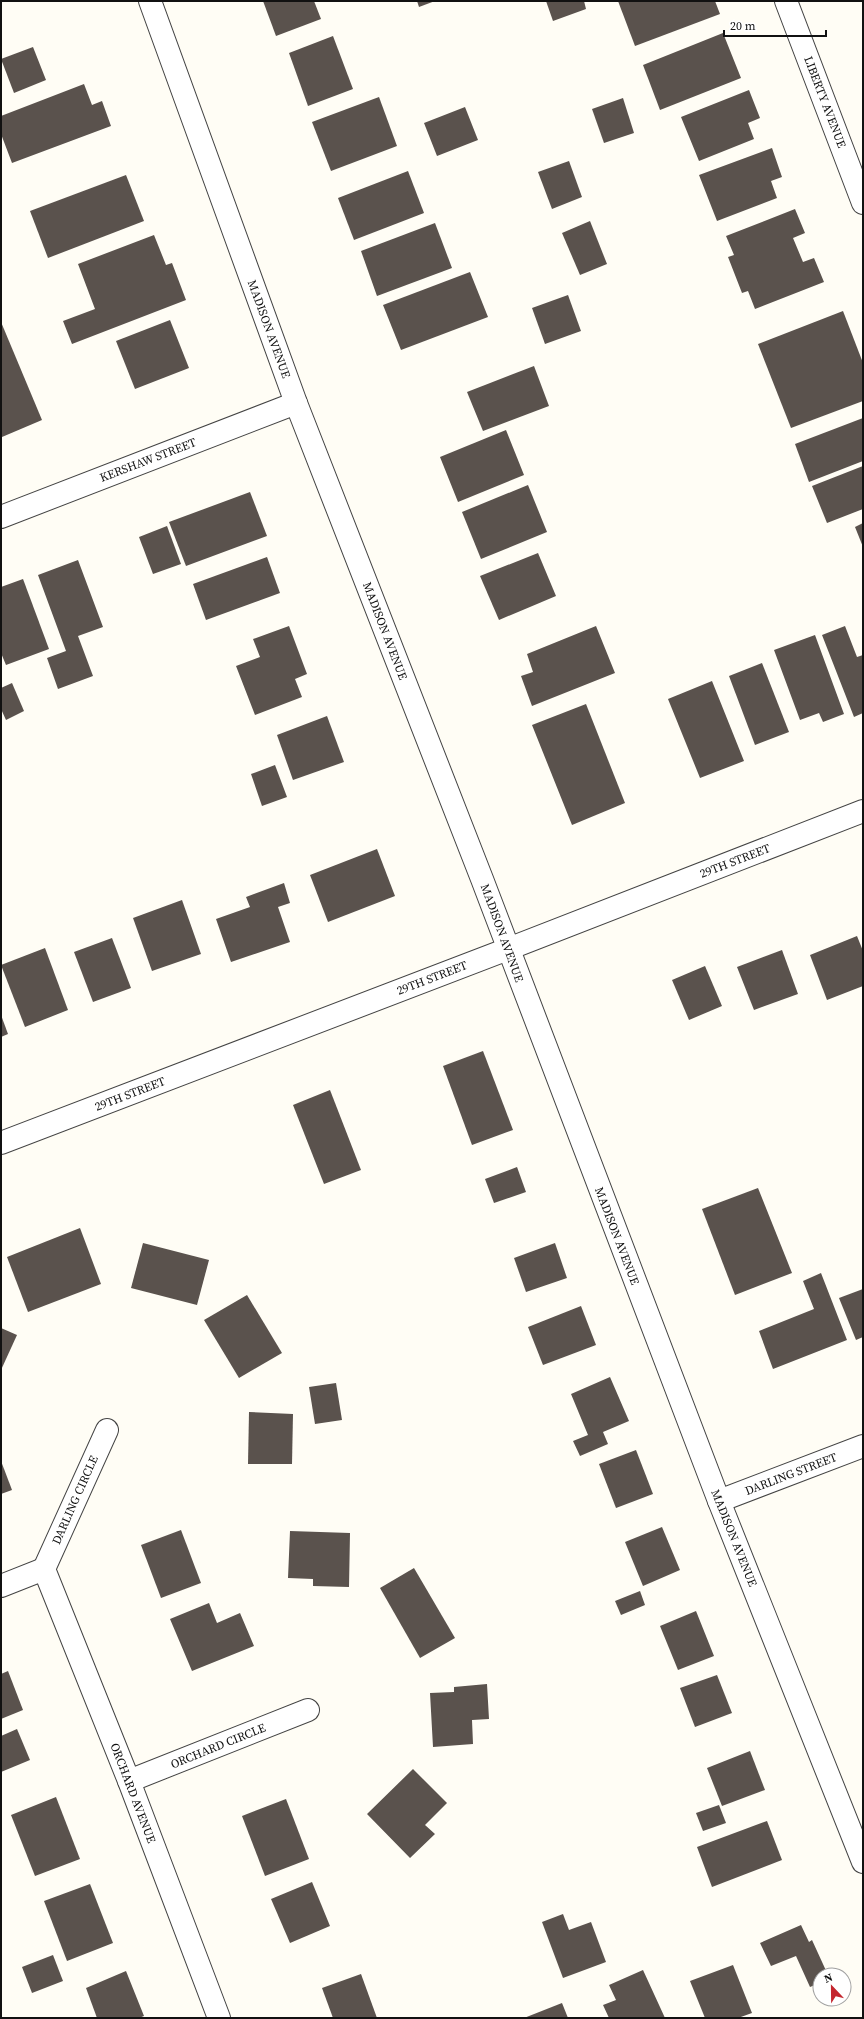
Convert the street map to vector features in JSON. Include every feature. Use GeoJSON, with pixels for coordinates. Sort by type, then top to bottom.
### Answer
{"type":"FeatureCollection","features":[{"type":"Feature","properties":{"kind":"street","name":"MADISON AVENUE"},"geometry":{"type":"LineString","coordinates":[[150,1],[296,403],[479,872],[719,1501],[863,1862]]}},
{"type":"Feature","properties":{"kind":"street","name":"LIBERTY AVENUE"},"geometry":{"type":"LineString","coordinates":[[786,1],[863,203]]}},
{"type":"Feature","properties":{"kind":"street","name":"KERSHAW STREET"},"geometry":{"type":"LineString","coordinates":[[1,517],[296,403]]}},
{"type":"Feature","properties":{"kind":"street","name":"29TH STREET"},"geometry":{"type":"LineString","coordinates":[[1,1143],[863,811]]}},
{"type":"Feature","properties":{"kind":"street","name":"DARLING CIRCLE"},"geometry":{"type":"LineString","coordinates":[[44,1569],[107,1430]]}},
{"type":"Feature","properties":{"kind":"street","name":"DARLING STREET"},"geometry":{"type":"LineString","coordinates":[[719,1501],[863,1446]]}},
{"type":"Feature","properties":{"kind":"street"},"geometry":{"type":"LineString","coordinates":[[1,1586],[44,1569]]}},
{"type":"Feature","properties":{"kind":"street","name":"ORCHARD AVENUE"},"geometry":{"type":"LineString","coordinates":[[44,1569],[129,1782],[219,2018]]}},
{"type":"Feature","properties":{"kind":"street","name":"ORCHARD CIRCLE"},"geometry":{"type":"LineString","coordinates":[[129,1782],[308,1710]]}},
{"type":"Feature","properties":{"kind":"building"},"geometry":{"type":"Polygon","coordinates":[[[263,1],[314,1],[321,19],[276,36],[263,1]]]}},
{"type":"Feature","properties":{"kind":"building"},"geometry":{"type":"Polygon","coordinates":[[[417,1],[435,1],[419,7],[417,1]]]}},
{"type":"Feature","properties":{"kind":"building"},"geometry":{"type":"Polygon","coordinates":[[[546,1],[584,1],[586,9],[553,21],[546,1]]]}},
{"type":"Feature","properties":{"kind":"building"},"geometry":{"type":"Polygon","coordinates":[[[618,1],[715,1],[720,14],[635,46],[618,1]]]}},
{"type":"Feature","properties":{"kind":"building"},"geometry":{"type":"Polygon","coordinates":[[[723,33],[741,78],[660,110],[643,65],[723,33]]]}},
{"type":"Feature","properties":{"kind":"building"},"geometry":{"type":"Polygon","coordinates":[[[333,36],[353,89],[308,106],[289,53],[333,36]]]}},
{"type":"Feature","properties":{"kind":"building"},"geometry":{"type":"Polygon","coordinates":[[[33,47],[46,80],[14,93],[1,59],[33,47]]]}},
{"type":"Feature","properties":{"kind":"building"},"geometry":{"type":"Polygon","coordinates":[[[84,84],[92,105],[102,101],[111,126],[12,163],[1,134],[1,116],[84,84]]]}},
{"type":"Feature","properties":{"kind":"building"},"geometry":{"type":"Polygon","coordinates":[[[749,90],[760,118],[748,123],[754,139],[699,161],[681,117],[749,90]]]}},
{"type":"Feature","properties":{"kind":"building"},"geometry":{"type":"Polygon","coordinates":[[[379,97],[397,146],[331,171],[312,122],[379,97]]]}},
{"type":"Feature","properties":{"kind":"building"},"geometry":{"type":"Polygon","coordinates":[[[623,98],[634,133],[604,143],[592,109],[623,98]]]}},
{"type":"Feature","properties":{"kind":"building"},"geometry":{"type":"Polygon","coordinates":[[[465,107],[478,140],[437,156],[424,123],[465,107]]]}},
{"type":"Feature","properties":{"kind":"building"},"geometry":{"type":"Polygon","coordinates":[[[772,148],[782,177],[771,181],[777,198],[717,221],[699,175],[772,148]]]}},
{"type":"Feature","properties":{"kind":"building"},"geometry":{"type":"Polygon","coordinates":[[[569,161],[582,197],[552,209],[538,172],[569,161]]]}},
{"type":"Feature","properties":{"kind":"building"},"geometry":{"type":"Polygon","coordinates":[[[408,171],[424,213],[354,240],[338,198],[408,171]]]}},
{"type":"Feature","properties":{"kind":"building"},"geometry":{"type":"Polygon","coordinates":[[[126,175],[144,221],[48,258],[30,211],[126,175]]]}},
{"type":"Feature","properties":{"kind":"building"},"geometry":{"type":"Polygon","coordinates":[[[795,209],[805,233],[793,238],[803,262],[814,258],[824,282],[755,309],[748,291],[742,293],[728,257],[734,255],[726,236],[795,209]]]}},
{"type":"Feature","properties":{"kind":"building"},"geometry":{"type":"Polygon","coordinates":[[[590,221],[607,264],[580,275],[562,233],[590,221]]]}},
{"type":"Feature","properties":{"kind":"building"},"geometry":{"type":"Polygon","coordinates":[[[435,223],[452,268],[377,296],[361,251],[435,223]]]}},
{"type":"Feature","properties":{"kind":"building"},"geometry":{"type":"Polygon","coordinates":[[[154,235],[166,265],[172,263],[186,300],[72,344],[63,321],[95,309],[78,264],[154,235]]]}},
{"type":"Feature","properties":{"kind":"building"},"geometry":{"type":"Polygon","coordinates":[[[470,272],[488,317],[401,350],[383,305],[470,272]]]}},
{"type":"Feature","properties":{"kind":"building"},"geometry":{"type":"Polygon","coordinates":[[[568,295],[581,331],[545,344],[532,308],[568,295]]]}},
{"type":"Feature","properties":{"kind":"building"},"geometry":{"type":"Polygon","coordinates":[[[843,311],[863,363],[863,401],[791,428],[758,344],[843,311]]]}},
{"type":"Feature","properties":{"kind":"building"},"geometry":{"type":"Polygon","coordinates":[[[170,320],[189,368],[135,389],[116,341],[170,320]]]}},
{"type":"Feature","properties":{"kind":"building"},"geometry":{"type":"Polygon","coordinates":[[[1,322],[42,420],[2,437],[1,434],[1,322]]]}},
{"type":"Feature","properties":{"kind":"building"},"geometry":{"type":"Polygon","coordinates":[[[534,366],[549,406],[483,431],[467,392],[534,366]]]}},
{"type":"Feature","properties":{"kind":"building"},"geometry":{"type":"Polygon","coordinates":[[[863,418],[863,461],[809,482],[795,444],[863,418]]]}},
{"type":"Feature","properties":{"kind":"building"},"geometry":{"type":"Polygon","coordinates":[[[506,430],[524,475],[458,502],[440,457],[506,430]]]}},
{"type":"Feature","properties":{"kind":"building"},"geometry":{"type":"Polygon","coordinates":[[[863,466],[863,509],[827,523],[812,486],[863,466]]]}},
{"type":"Feature","properties":{"kind":"building"},"geometry":{"type":"Polygon","coordinates":[[[528,485],[547,532],[481,559],[462,512],[528,485]]]}},
{"type":"Feature","properties":{"kind":"building"},"geometry":{"type":"Polygon","coordinates":[[[250,492],[267,536],[186,566],[169,522],[250,492]]]}},
{"type":"Feature","properties":{"kind":"building"},"geometry":{"type":"Polygon","coordinates":[[[863,523],[863,547],[855,527],[863,523]]]}},
{"type":"Feature","properties":{"kind":"building"},"geometry":{"type":"Polygon","coordinates":[[[167,526],[181,564],[153,574],[139,537],[167,526]]]}},
{"type":"Feature","properties":{"kind":"building"},"geometry":{"type":"Polygon","coordinates":[[[538,553],[556,596],[499,620],[480,576],[538,553]]]}},
{"type":"Feature","properties":{"kind":"building"},"geometry":{"type":"Polygon","coordinates":[[[267,557],[280,593],[206,620],[193,584],[267,557]]]}},
{"type":"Feature","properties":{"kind":"building"},"geometry":{"type":"Polygon","coordinates":[[[78,560],[103,627],[78,636],[93,676],[58,689],[47,658],[66,651],[38,575],[78,560]]]}},
{"type":"Feature","properties":{"kind":"building"},"geometry":{"type":"Polygon","coordinates":[[[23,579],[49,649],[6,665],[1,653],[1,587],[23,579]]]}},
{"type":"Feature","properties":{"kind":"building"},"geometry":{"type":"Polygon","coordinates":[[[289,626],[307,674],[295,679],[302,697],[255,715],[236,666],[260,657],[253,639],[289,626]]]}},
{"type":"Feature","properties":{"kind":"building"},"geometry":{"type":"Polygon","coordinates":[[[596,626],[615,673],[532,706],[521,676],[533,672],[527,654],[596,626]]]}},
{"type":"Feature","properties":{"kind":"building"},"geometry":{"type":"Polygon","coordinates":[[[845,626],[857,657],[863,655],[863,713],[854,717],[822,635],[845,626]]]}},
{"type":"Feature","properties":{"kind":"building"},"geometry":{"type":"Polygon","coordinates":[[[815,635],[844,714],[823,722],[819,713],[800,720],[774,650],[815,635]]]}},
{"type":"Feature","properties":{"kind":"building"},"geometry":{"type":"Polygon","coordinates":[[[762,663],[789,732],[755,745],[729,676],[762,663]]]}},
{"type":"Feature","properties":{"kind":"building"},"geometry":{"type":"Polygon","coordinates":[[[712,681],[744,761],[700,778],[668,699],[712,681]]]}},
{"type":"Feature","properties":{"kind":"building"},"geometry":{"type":"Polygon","coordinates":[[[12,683],[24,711],[6,720],[1,709],[1,688],[12,683]]]}},
{"type":"Feature","properties":{"kind":"building"},"geometry":{"type":"Polygon","coordinates":[[[586,704],[625,803],[572,825],[532,725],[586,704]]]}},
{"type":"Feature","properties":{"kind":"building"},"geometry":{"type":"Polygon","coordinates":[[[327,716],[344,762],[293,780],[277,735],[327,716]]]}},
{"type":"Feature","properties":{"kind":"building"},"geometry":{"type":"Polygon","coordinates":[[[275,765],[287,797],[262,806],[251,774],[275,765]]]}},
{"type":"Feature","properties":{"kind":"building"},"geometry":{"type":"Polygon","coordinates":[[[377,849],[395,896],[328,922],[310,875],[377,849]]]}},
{"type":"Feature","properties":{"kind":"building"},"geometry":{"type":"Polygon","coordinates":[[[284,883],[290,903],[278,907],[290,942],[231,962],[216,919],[250,907],[246,897],[284,883]]]}},
{"type":"Feature","properties":{"kind":"building"},"geometry":{"type":"Polygon","coordinates":[[[182,900],[201,954],[152,971],[133,918],[182,900]]]}},
{"type":"Feature","properties":{"kind":"building"},"geometry":{"type":"Polygon","coordinates":[[[857,936],[863,951],[863,986],[827,1000],[810,955],[857,936]]]}},
{"type":"Feature","properties":{"kind":"building"},"geometry":{"type":"Polygon","coordinates":[[[112,938],[131,988],[93,1002],[74,952],[112,938]]]}},
{"type":"Feature","properties":{"kind":"building"},"geometry":{"type":"Polygon","coordinates":[[[45,948],[68,1010],[25,1027],[1,965],[45,948]]]}},
{"type":"Feature","properties":{"kind":"building"},"geometry":{"type":"Polygon","coordinates":[[[782,950],[798,994],[754,1010],[737,967],[782,950]]]}},
{"type":"Feature","properties":{"kind":"building"},"geometry":{"type":"Polygon","coordinates":[[[705,966],[722,1006],[689,1020],[672,980],[705,966]]]}},
{"type":"Feature","properties":{"kind":"building"},"geometry":{"type":"Polygon","coordinates":[[[1,1015],[8,1034],[1,1037],[1,1015]]]}},
{"type":"Feature","properties":{"kind":"building"},"geometry":{"type":"Polygon","coordinates":[[[483,1051],[513,1130],[472,1145],[443,1066],[483,1051]]]}},
{"type":"Feature","properties":{"kind":"building"},"geometry":{"type":"Polygon","coordinates":[[[330,1090],[361,1170],[324,1184],[293,1105],[330,1090]]]}},
{"type":"Feature","properties":{"kind":"building"},"geometry":{"type":"Polygon","coordinates":[[[517,1167],[526,1192],[494,1203],[485,1179],[517,1167]]]}},
{"type":"Feature","properties":{"kind":"building"},"geometry":{"type":"Polygon","coordinates":[[[758,1188],[792,1273],[735,1295],[702,1209],[758,1188]]]}},
{"type":"Feature","properties":{"kind":"building"},"geometry":{"type":"Polygon","coordinates":[[[80,1228],[101,1284],[28,1312],[7,1257],[80,1228]]]}},
{"type":"Feature","properties":{"kind":"building"},"geometry":{"type":"Polygon","coordinates":[[[143,1243],[209,1260],[197,1305],[131,1288],[143,1243]]]}},
{"type":"Feature","properties":{"kind":"building"},"geometry":{"type":"Polygon","coordinates":[[[555,1243],[567,1278],[526,1292],[514,1258],[555,1243]]]}},
{"type":"Feature","properties":{"kind":"building"},"geometry":{"type":"Polygon","coordinates":[[[821,1273],[847,1340],[773,1369],[759,1331],[814,1309],[803,1281],[821,1273]]]}},
{"type":"Feature","properties":{"kind":"building"},"geometry":{"type":"Polygon","coordinates":[[[863,1289],[863,1337],[856,1340],[839,1298],[863,1289]]]}},
{"type":"Feature","properties":{"kind":"building"},"geometry":{"type":"Polygon","coordinates":[[[247,1295],[282,1353],[239,1378],[204,1320],[247,1295]]]}},
{"type":"Feature","properties":{"kind":"building"},"geometry":{"type":"Polygon","coordinates":[[[581,1306],[596,1345],[543,1365],[528,1327],[581,1306]]]}},
{"type":"Feature","properties":{"kind":"building"},"geometry":{"type":"Polygon","coordinates":[[[1,1328],[17,1335],[1,1370],[1,1328]]]}},
{"type":"Feature","properties":{"kind":"building"},"geometry":{"type":"Polygon","coordinates":[[[610,1377],[629,1421],[603,1432],[608,1444],[580,1456],[573,1441],[588,1435],[571,1394],[610,1377]]]}},
{"type":"Feature","properties":{"kind":"building"},"geometry":{"type":"Polygon","coordinates":[[[336,1383],[342,1420],[315,1424],[309,1387],[336,1383]]]}},
{"type":"Feature","properties":{"kind":"building"},"geometry":{"type":"Polygon","coordinates":[[[249,1412],[293,1414],[292,1464],[248,1464],[249,1412]]]}},
{"type":"Feature","properties":{"kind":"building"},"geometry":{"type":"Polygon","coordinates":[[[636,1450],[653,1494],[616,1508],[599,1464],[636,1450]]]}},
{"type":"Feature","properties":{"kind":"building"},"geometry":{"type":"Polygon","coordinates":[[[1,1461],[12,1490],[1,1494],[1,1461]]]}},
{"type":"Feature","properties":{"kind":"building"},"geometry":{"type":"Polygon","coordinates":[[[662,1527],[680,1570],[643,1586],[625,1542],[662,1527]]]}},
{"type":"Feature","properties":{"kind":"building"},"geometry":{"type":"Polygon","coordinates":[[[181,1530],[201,1583],[161,1598],[141,1545],[181,1530]]]}},
{"type":"Feature","properties":{"kind":"building"},"geometry":{"type":"Polygon","coordinates":[[[290,1531],[350,1533],[349,1587],[313,1586],[313,1579],[288,1578],[290,1531]]]}},
{"type":"Feature","properties":{"kind":"building"},"geometry":{"type":"Polygon","coordinates":[[[414,1568],[455,1638],[420,1658],[380,1588],[414,1568]]]}},
{"type":"Feature","properties":{"kind":"building"},"geometry":{"type":"Polygon","coordinates":[[[640,1591],[645,1605],[621,1615],[615,1601],[640,1591]]]}},
{"type":"Feature","properties":{"kind":"building"},"geometry":{"type":"Polygon","coordinates":[[[209,1603],[217,1623],[240,1613],[254,1646],[192,1671],[170,1619],[209,1603]]]}},
{"type":"Feature","properties":{"kind":"building"},"geometry":{"type":"Polygon","coordinates":[[[696,1611],[714,1656],[678,1670],[660,1626],[696,1611]]]}},
{"type":"Feature","properties":{"kind":"building"},"geometry":{"type":"Polygon","coordinates":[[[8,1671],[23,1710],[1,1719],[1,1674],[8,1671]]]}},
{"type":"Feature","properties":{"kind":"building"},"geometry":{"type":"Polygon","coordinates":[[[717,1675],[732,1713],[695,1727],[680,1688],[717,1675]]]}},
{"type":"Feature","properties":{"kind":"building"},"geometry":{"type":"Polygon","coordinates":[[[487,1684],[489,1719],[472,1720],[473,1744],[433,1747],[430,1693],[454,1692],[454,1687],[487,1684]]]}},
{"type":"Feature","properties":{"kind":"building"},"geometry":{"type":"Polygon","coordinates":[[[17,1729],[30,1760],[1,1772],[1,1736],[17,1729]]]}},
{"type":"Feature","properties":{"kind":"building"},"geometry":{"type":"Polygon","coordinates":[[[750,1751],[765,1790],[722,1806],[707,1768],[750,1751]]]}},
{"type":"Feature","properties":{"kind":"building"},"geometry":{"type":"Polygon","coordinates":[[[413,1769],[447,1803],[425,1825],[435,1834],[410,1858],[367,1814],[413,1769]]]}},
{"type":"Feature","properties":{"kind":"building"},"geometry":{"type":"Polygon","coordinates":[[[56,1797],[80,1859],[35,1876],[11,1815],[56,1797]]]}},
{"type":"Feature","properties":{"kind":"building"},"geometry":{"type":"Polygon","coordinates":[[[286,1799],[309,1859],[265,1876],[242,1816],[286,1799]]]}},
{"type":"Feature","properties":{"kind":"building"},"geometry":{"type":"Polygon","coordinates":[[[719,1805],[726,1823],[703,1831],[696,1813],[719,1805]]]}},
{"type":"Feature","properties":{"kind":"building"},"geometry":{"type":"Polygon","coordinates":[[[767,1821],[782,1860],[712,1887],[697,1847],[767,1821]]]}},
{"type":"Feature","properties":{"kind":"building"},"geometry":{"type":"Polygon","coordinates":[[[312,1882],[330,1926],[290,1943],[271,1899],[312,1882]]]}},
{"type":"Feature","properties":{"kind":"building"},"geometry":{"type":"Polygon","coordinates":[[[90,1884],[113,1943],[67,1961],[44,1901],[90,1884]]]}},
{"type":"Feature","properties":{"kind":"building"},"geometry":{"type":"Polygon","coordinates":[[[563,1914],[569,1930],[591,1922],[606,1962],[563,1978],[542,1922],[563,1914]]]}},
{"type":"Feature","properties":{"kind":"building"},"geometry":{"type":"Polygon","coordinates":[[[801,1925],[809,1942],[812,1940],[824,1967],[812,1967],[812,1986],[810,1987],[796,1956],[771,1966],[760,1943],[801,1925]]]}},
{"type":"Feature","properties":{"kind":"building"},"geometry":{"type":"Polygon","coordinates":[[[53,1955],[63,1981],[32,1993],[22,1967],[53,1955]]]}},
{"type":"Feature","properties":{"kind":"building"},"geometry":{"type":"Polygon","coordinates":[[[733,1965],[752,2013],[738,2018],[705,2018],[690,1981],[733,1965]]]}},
{"type":"Feature","properties":{"kind":"building"},"geometry":{"type":"Polygon","coordinates":[[[643,1970],[665,2018],[609,2018],[603,2005],[616,2000],[609,1985],[643,1970]]]}},
{"type":"Feature","properties":{"kind":"building"},"geometry":{"type":"Polygon","coordinates":[[[126,1971],[144,2016],[139,2018],[97,2018],[86,1988],[126,1971]]]}},
{"type":"Feature","properties":{"kind":"building"},"geometry":{"type":"Polygon","coordinates":[[[361,1974],[377,2018],[333,2018],[322,1988],[361,1974]]]}},
{"type":"Feature","properties":{"kind":"building"},"geometry":{"type":"Polygon","coordinates":[[[562,2003],[568,2018],[524,2018],[562,2003]]]}}]}
